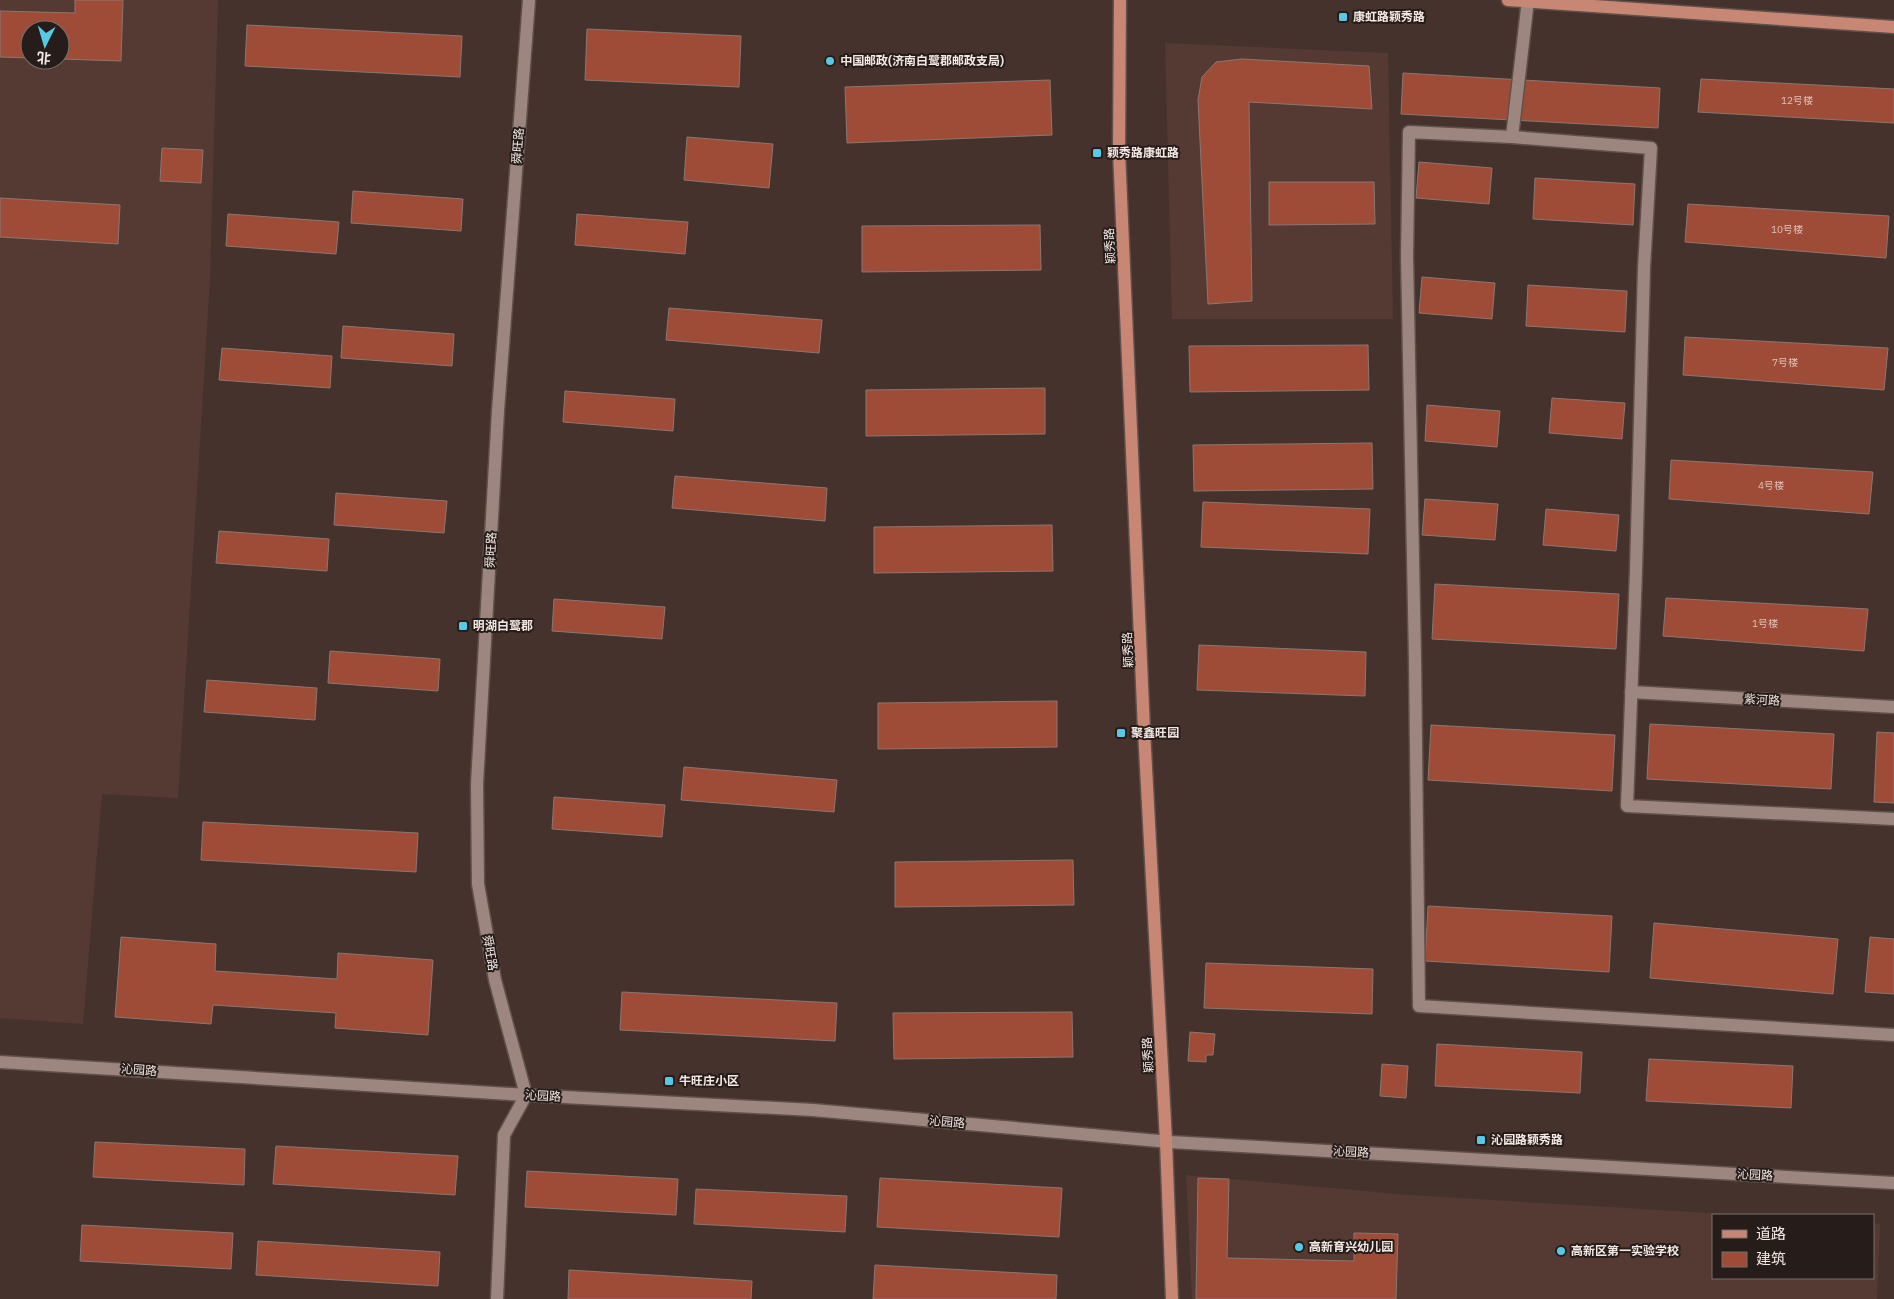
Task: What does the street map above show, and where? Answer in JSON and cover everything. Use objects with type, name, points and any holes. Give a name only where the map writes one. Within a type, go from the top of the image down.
[{"type":"main road","name":"颖秀路","points":[[1120,0],[1119,151],[1144,730],[1166,1141],[1172,1299]]},
{"type":"main road","points":[[1508,0],[1592,3],[1894,27]]},
{"type":"street","name":"舜旺路","points":[[526,1095],[495,980],[478,884],[477,784],[498,411],[529,0]]},
{"type":"street","points":[[1512,137],[1528,1]]},
{"type":"street","points":[[1894,819],[1627,806],[1644,268],[1651,148],[1512,137],[1409,132],[1407,256],[1415,659],[1419,1006],[1894,1035]]},
{"type":"street","name":"紫河路","points":[[1631,692],[1894,707]]},
{"type":"street","name":"沁园路","points":[[0,1062],[526,1095],[813,1110],[1166,1141],[1894,1183]]},
{"type":"street","points":[[497,1299],[504,1135],[526,1095]]},
{"type":"shaded area","points":[[0,0],[218,0],[210,279],[178,798],[102,794],[83,1024],[0,1018]]},
{"type":"shaded area","points":[[1165,43],[1388,53],[1393,319],[1172,319]]},
{"type":"shaded area","points":[[1186,1175],[1409,1195],[1726,1214],[1712,1214],[1712,1279],[1874,1279],[1874,1223],[1880,1224],[1877,1299],[1192,1299]]},
{"type":"building","points":[[75,0],[123,0],[121,61],[70,59],[70,20],[20,20],[20,58],[0,57],[0,11],[75,13]]},
{"type":"building","points":[[247,25],[462,36],[460,77],[245,66]]},
{"type":"building","points":[[587,29],[741,36],[739,87],[585,80]]},
{"type":"building","points":[[1242,59],[1369,66],[1372,109],[1249,102],[1252,301],[1208,304],[1198,100],[1202,77],[1216,62]]},
{"type":"building","points":[[1403,73],[1660,88],[1658,128],[1401,114]]},
{"type":"building","points":[[1701,79],[1894,89],[1894,123],[1698,112]]},
{"type":"building","points":[[1050,80],[1052,135],[847,143],[845,87]]},
{"type":"building","points":[[687,137],[773,144],[769,188],[684,180]]},
{"type":"building","points":[[162,148],[203,150],[201,183],[160,181]]},
{"type":"building","points":[[1419,162],[1492,168],[1489,204],[1416,198]]},
{"type":"building","points":[[1535,178],[1635,184],[1633,225],[1533,219]]},
{"type":"building","points":[[1269,182],[1374,182],[1375,224],[1269,225]]},
{"type":"building","points":[[353,191],[463,199],[461,231],[351,223]]},
{"type":"building","points":[[0,198],[120,205],[118,244],[0,237]]},
{"type":"building","points":[[1688,204],[1889,216],[1886,258],[1685,242]]},
{"type":"building","points":[[228,214],[339,222],[336,254],[226,246]]},
{"type":"building","points":[[577,214],[688,222],[685,254],[575,245]]},
{"type":"building","points":[[1040,225],[1041,270],[862,272],[862,226]]},
{"type":"building","points":[[1422,277],[1495,283],[1492,319],[1419,313]]},
{"type":"building","points":[[1528,285],[1627,291],[1625,332],[1526,326]]},
{"type":"building","points":[[669,308],[822,320],[819,353],[666,340]]},
{"type":"building","points":[[343,326],[454,334],[452,366],[341,358]]},
{"type":"building","points":[[1685,337],[1888,348],[1884,390],[1683,375]]},
{"type":"building","points":[[1368,345],[1369,390],[1190,392],[1189,346]]},
{"type":"building","points":[[222,348],[332,356],[330,388],[219,380]]},
{"type":"building","points":[[1045,388],[1045,434],[866,436],[866,390]]},
{"type":"building","points":[[565,391],[675,399],[673,431],[563,422]]},
{"type":"building","points":[[1552,398],[1625,403],[1622,439],[1549,433]]},
{"type":"building","points":[[1427,405],[1500,411],[1497,447],[1425,441]]},
{"type":"building","points":[[1372,443],[1373,489],[1194,491],[1193,445]]},
{"type":"building","points":[[1671,460],[1873,472],[1869,514],[1669,499]]},
{"type":"building","points":[[675,476],[827,488],[825,521],[672,508]]},
{"type":"building","points":[[336,493],[447,501],[444,533],[334,525]]},
{"type":"building","points":[[1425,499],[1498,504],[1495,540],[1422,535]]},
{"type":"building","points":[[1203,502],[1370,509],[1368,554],[1201,547]]},
{"type":"building","points":[[1546,509],[1619,515],[1616,551],[1543,545]]},
{"type":"building","points":[[1052,525],[1053,571],[874,573],[874,527]]},
{"type":"building","points":[[219,531],[329,539],[327,571],[216,563]]},
{"type":"building","points":[[1435,584],[1619,594],[1616,649],[1432,639]]},
{"type":"building","points":[[1666,598],[1868,609],[1864,651],[1663,636]]},
{"type":"building","points":[[554,599],[665,607],[662,639],[552,631]]},
{"type":"building","points":[[1199,645],[1366,652],[1365,696],[1197,690]]},
{"type":"building","points":[[330,651],[440,659],[438,691],[328,683]]},
{"type":"building","points":[[207,680],[317,688],[315,720],[204,712]]},
{"type":"building","points":[[1057,701],[1057,747],[878,749],[878,703]]},
{"type":"building","points":[[1650,724],[1834,734],[1831,789],[1647,779]]},
{"type":"building","points":[[1431,725],[1615,735],[1612,791],[1428,780]]},
{"type":"building","points":[[1877,732],[1894,733],[1894,803],[1874,802]]},
{"type":"building","points":[[684,767],[837,780],[834,812],[681,800]]},
{"type":"building","points":[[554,797],[665,805],[662,837],[552,829]]},
{"type":"building","points":[[203,822],[418,833],[416,872],[201,860]]},
{"type":"building","points":[[1073,860],[1074,905],[895,907],[895,862]]},
{"type":"building","points":[[1428,906],[1612,916],[1609,972],[1425,961]]},
{"type":"building","points":[[1654,923],[1838,939],[1833,994],[1650,978]]},
{"type":"building","points":[[121,937],[216,944],[215,971],[337,979],[338,953],[433,960],[428,1035],[335,1028],[336,1013],[213,1005],[211,1024],[115,1017]]},
{"type":"building","points":[[1870,937],[1894,939],[1894,994],[1865,992]]},
{"type":"building","points":[[1206,963],[1373,969],[1372,1014],[1204,1008]]},
{"type":"building","points":[[622,992],[837,1003],[835,1041],[620,1030]]},
{"type":"building","points":[[1072,1012],[1073,1057],[894,1059],[893,1013]]},
{"type":"building","points":[[1190,1032],[1215,1034],[1213,1055],[1206,1055],[1206,1062],[1188,1061]]},
{"type":"building","points":[[1437,1044],[1582,1052],[1580,1093],[1435,1086]]},
{"type":"building","points":[[1649,1059],[1793,1066],[1791,1108],[1646,1101]]},
{"type":"building","points":[[1382,1064],[1408,1066],[1406,1098],[1380,1096]]},
{"type":"building","points":[[95,1142],[245,1149],[244,1185],[93,1177]]},
{"type":"building","points":[[276,1146],[458,1156],[455,1195],[273,1184]]},
{"type":"building","points":[[527,1171],[678,1179],[676,1215],[525,1207]]},
{"type":"building","points":[[880,1178],[1062,1188],[1059,1237],[877,1227]]},
{"type":"building","points":[[1198,1178],[1229,1179],[1227,1258],[1354,1261],[1354,1233],[1398,1234],[1396,1299],[1196,1299]]},
{"type":"building","points":[[696,1189],[847,1196],[845,1232],[694,1224]]},
{"type":"building","points":[[82,1225],[233,1233],[231,1269],[80,1261]]},
{"type":"building","points":[[258,1241],[440,1252],[438,1286],[256,1275]]},
{"type":"building","points":[[875,1265],[1057,1275],[1056,1299],[873,1299]]},
{"type":"building","points":[[569,1270],[752,1281],[751,1299],[568,1299]]},
{"type":"place","name":"康虹路颖秀路","points":[[1343,17]]},
{"type":"place","name":"中国邮政(济南白鹭郡邮政支局)","points":[[830,61]]},
{"type":"place","name":"颖秀路康虹路","points":[[1097,153]]},
{"type":"place","name":"明湖白鹭郡","points":[[463,626]]},
{"type":"place","name":"聚鑫旺园","points":[[1121,733]]},
{"type":"place","name":"牛旺庄小区","points":[[669,1081]]},
{"type":"place","name":"沁园路颖秀路","points":[[1481,1140]]},
{"type":"place","name":"高新育兴幼儿园","points":[[1299,1247]]},
{"type":"place","name":"高新区第一实验学校","points":[[1561,1251]]}]
